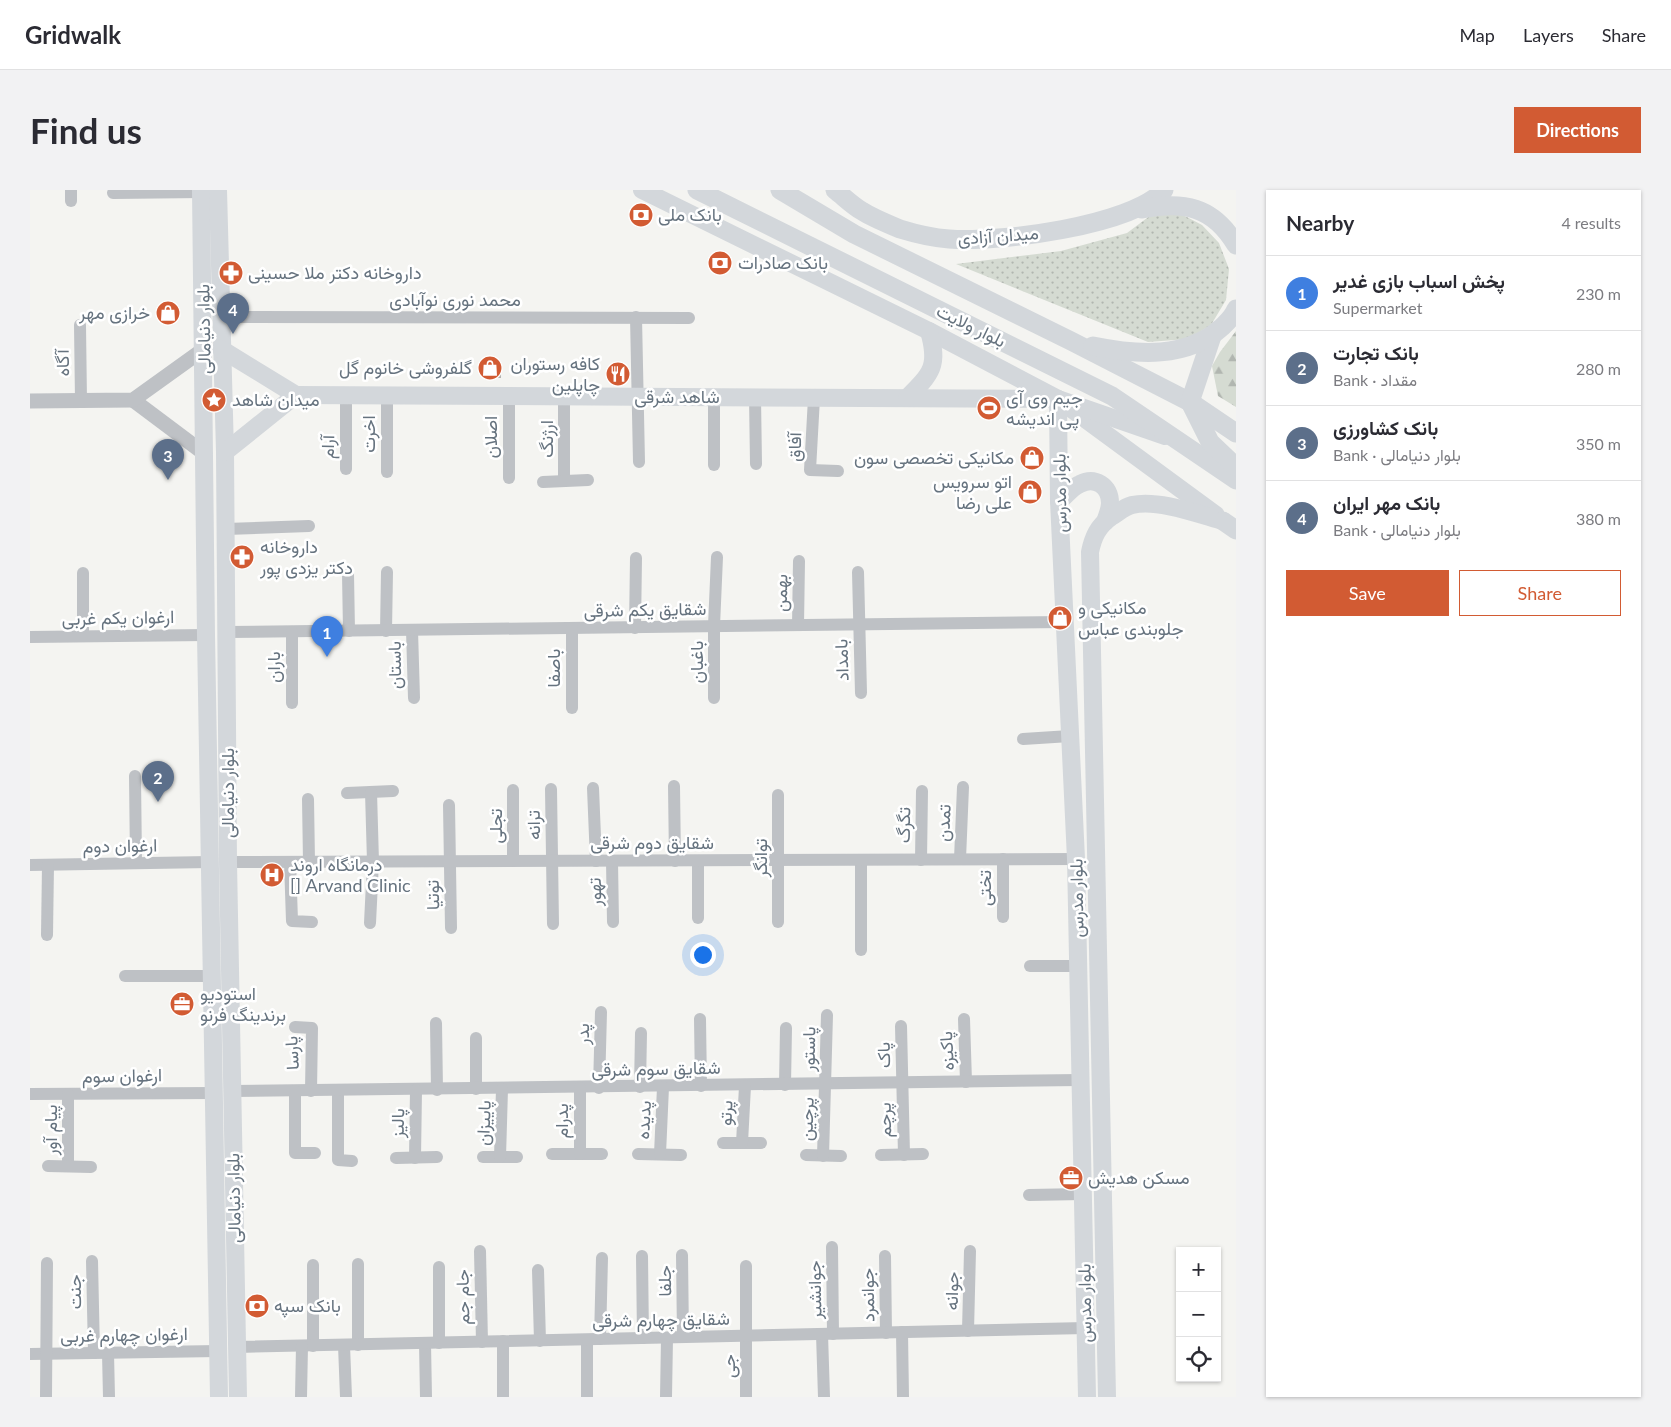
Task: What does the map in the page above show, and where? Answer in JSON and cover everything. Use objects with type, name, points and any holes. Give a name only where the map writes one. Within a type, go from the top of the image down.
[{"type":"main road","name":"بلوار ولایت","points":[[642,190],[929,330],[1058,399]]},
{"type":"main road","name":"بلوار ولایت","points":[[697,190],[1112,396],[1236,480]]},
{"type":"main road","name":"بلوار ولایت","points":[[780,190],[854,234],[1190,402],[1236,433]]},
{"type":"main road","name":"میدان آزادی","points":[[835,190],[862,211],[901,229],[948,239],[997,238],[1050,232],[1099,221],[1134,211],[1159,196],[1164,190]]},
{"type":"main road","name":"بلوار دنیامالی","points":[[207,191],[220,317],[213,349],[205,454],[206,634],[219,1397]]},
{"type":"main road","name":"بلوار دنیامالی","points":[[207,191],[213,349],[225,452],[228,862],[238,1397]]},
{"type":"main road","points":[[1134,211],[1174,205],[1195,208],[1209,216],[1236,245]]},
{"type":"main road","points":[[1071,341],[1115,350],[1171,352],[1189,347],[1212,336],[1233,317],[1236,309]]},
{"type":"main road","points":[[907,398],[925,380],[932,367],[934,348],[929,330]]},
{"type":"main road","points":[[1212,336],[1190,402],[1210,442],[1236,467]]},
{"type":"main road","points":[[213,349],[296,395],[225,452]]},
{"type":"main road","name":"شاهد شرقی","points":[[296,395],[1058,399]]},
{"type":"main road","points":[[1058,399],[1179,441]]},
{"type":"main road","points":[[1058,399],[1230,525]]},
{"type":"main road","name":"بلوار مدرس","points":[[1058,399],[1059,501],[1076,859],[1087,1397]]},
{"type":"main road","points":[[1059,501],[1079,484],[1089,480],[1100,482],[1110,494],[1110,504],[1105,522]]},
{"type":"main road","points":[[1105,522],[1129,506],[1142,503],[1175,509],[1230,525]]},
{"type":"main road","name":"بلوار مدرس","points":[[1105,522],[1092,540],[1090,566],[1108,1397]]},
{"type":"main road","points":[[1086,1328],[1106,1328]]},
{"type":"street","points":[[113,193],[207,191]]},
{"type":"street","name":"محمد نوری نوآبادی","points":[[220,317],[689,318]]},
{"type":"street","points":[[636,318],[639,462]]},
{"type":"street","name":"آگاه","points":[[80,325],[81,401]]},
{"type":"street","points":[[30,401],[133,400],[213,349]]},
{"type":"street","name":"آرام","points":[[346,395],[346,469]]},
{"type":"street","name":"اخرت","points":[[387,395],[387,472]]},
{"type":"street","name":"اصلان","points":[[508,478],[509,396]]},
{"type":"street","name":"ارژنگ","points":[[564,396],[564,481]]},
{"type":"street","points":[[714,397],[714,465]]},
{"type":"street","points":[[755,397],[756,464]]},
{"type":"street","name":"آفاق","points":[[814,398],[810,470],[838,471]]},
{"type":"street","points":[[133,400],[205,454]]},
{"type":"street","points":[[544,482],[588,480]]},
{"type":"street","points":[[226,529],[309,526]]},
{"type":"street","name":"باغبان","points":[[714,698],[714,626],[717,557]]},
{"type":"street","points":[[635,628],[636,558]]},
{"type":"street","name":"بهمن","points":[[798,626],[799,561]]},
{"type":"street","points":[[386,631],[387,572]]},
{"type":"street","name":"بامداد","points":[[858,572],[861,693]]},
{"type":"street","points":[[83,574],[83,636]]},
{"type":"street","points":[[348,574],[349,631]]},
{"type":"street","name":"شقایق یکم شرقی","points":[[227,632],[1064,622]]},
{"type":"street","name":"باصفا","points":[[572,628],[572,708]]},
{"type":"street","name":"باستان","points":[[412,630],[414,698]]},
{"type":"street","name":"باران","points":[[292,632],[292,703]]},
{"type":"street","name":"ارغوان یکم غربی","points":[[30,637],[206,634]]},
{"type":"street","points":[[1023,739],[1070,736]]},
{"type":"street","points":[[135,776],[136,863]]},
{"type":"street","points":[[674,786],[675,860]]},
{"type":"street","name":"تمدن","points":[[960,859],[963,787]]},
{"type":"street","points":[[593,788],[596,861]]},
{"type":"street","name":"ترانه","points":[[551,789],[553,924]]},
{"type":"street","name":"تجلی","points":[[513,790],[513,861]]},
{"type":"street","points":[[347,794],[394,791]]},
{"type":"street","name":"تگرگ","points":[[921,860],[922,791]]},
{"type":"street","points":[[370,923],[372,862],[371,792]]},
{"type":"street","name":"توانگر","points":[[778,795],[778,922]]},
{"type":"street","points":[[308,799],[309,862]]},
{"type":"street","name":"توتیا","points":[[449,804],[451,928]]},
{"type":"street","name":"تختی","points":[[1002,917],[1003,859]]},
{"type":"street","name":"شقایق دوم شرقی","points":[[228,862],[1076,859]]},
{"type":"street","points":[[861,860],[861,950]]},
{"type":"street","name":"تهور","points":[[612,861],[613,922]]},
{"type":"street","points":[[698,861],[698,918]]},
{"type":"street","name":"ارغوان دوم","points":[[30,865],[210,862]]},
{"type":"street","points":[[290,862],[292,921],[312,922]]},
{"type":"street","points":[[48,865],[48,936]]},
{"type":"street","points":[[1030,966],[1078,966]]},
{"type":"street","points":[[125,976],[212,976]]},
{"type":"street","name":"پدر","points":[[599,1088],[601,1012]]},
{"type":"street","name":"پاستور","points":[[825,1084],[827,1015]]},
{"type":"street","points":[[700,1019],[701,1086]]},
{"type":"street","name":"پاکیزه","points":[[964,1019],[966,1082]]},
{"type":"street","points":[[436,1023],[437,1090]]},
{"type":"street","name":"پاک","points":[[902,1026],[902,1083]]},
{"type":"street","name":"پارسا","points":[[295,1027],[312,1028],[311,1091]]},
{"type":"street","points":[[785,1085],[786,1028]]},
{"type":"street","points":[[640,1087],[641,1032]]},
{"type":"street","points":[[476,1038],[476,1089]]},
{"type":"street","name":"شقایق سوم شرقی","points":[[232,1091],[599,1088],[1080,1080]]},
{"type":"street","name":"پرچم","points":[[902,1083],[904,1155]]},
{"type":"street","name":"پرچین","points":[[824,1156],[825,1084]]},
{"type":"street","name":"پرتو","points":[[742,1143],[744,1086]]},
{"type":"street","name":"پدیده","points":[[660,1154],[663,1087]]},
{"type":"street","name":"پدرام","points":[[580,1088],[580,1154]]},
{"type":"street","name":"پاییزان","points":[[500,1157],[502,1089]]},
{"type":"street","points":[[338,1090],[338,1160],[352,1161]]},
{"type":"street","name":"پالیز","points":[[415,1158],[416,1090]]},
{"type":"street","points":[[294,1091],[295,1153],[315,1153]]},
{"type":"street","name":"ارغوان سوم","points":[[30,1094],[214,1093]]},
{"type":"street","name":"پیام آور","points":[[68,1094],[68,1166]]},
{"type":"street","name":"پرتو","points":[[723,1143],[761,1143]]},
{"type":"street","name":"پدرام","points":[[552,1154],[602,1154]]},
{"type":"street","name":"پدیده","points":[[638,1154],[681,1155]]},
{"type":"street","name":"پرچم","points":[[881,1155],[923,1154]]},
{"type":"street","name":"پرچین","points":[[806,1155],[841,1156]]},
{"type":"street","name":"پالیز","points":[[396,1158],[437,1157]]},
{"type":"street","name":"پاییزان","points":[[483,1157],[517,1157]]},
{"type":"street","points":[[48,1166],[91,1167]]},
{"type":"street","points":[[1029,1195],[1083,1194]]},
{"type":"street","name":"جوانشیر","points":[[824,1397],[832,1247]]},
{"type":"street","name":"جام جم","points":[[480,1251],[482,1342]]},
{"type":"street","name":"جوانه","points":[[968,1331],[970,1251]]},
{"type":"street","name":"جلفا","points":[[682,1255],[684,1337]]},
{"type":"street","points":[[642,1256],[643,1338]]},
{"type":"street","name":"جوانمرد","points":[[885,1256],[886,1333]]},
{"type":"street","points":[[600,1339],[602,1258]]},
{"type":"street","name":"جنت","points":[[92,1261],[94,1353]]},
{"type":"street","points":[[46,1397],[48,1354],[47,1263]]},
{"type":"street","points":[[301,1397],[313,1264]]},
{"type":"street","points":[[358,1264],[358,1345]]},
{"type":"street","points":[[746,1266],[747,1336]]},
{"type":"street","points":[[439,1267],[439,1343]]},
{"type":"street","points":[[538,1270],[540,1340]]},
{"type":"street","name":"شقایق چهارم شرقی","points":[[237,1347],[1086,1328]]},
{"type":"street","points":[[902,1332],[903,1397]]},
{"type":"street","name":"جی","points":[[746,1397],[747,1336]]},
{"type":"street","points":[[666,1397],[667,1338]]},
{"type":"street","points":[[586,1340],[587,1397]]},
{"type":"street","points":[[503,1341],[503,1397]]},
{"type":"street","points":[[425,1343],[426,1397]]},
{"type":"street","points":[[344,1345],[346,1397]]},
{"type":"street","name":"ارغوان چهارم غربی","points":[[30,1354],[218,1351]]},
{"type":"street","points":[[108,1352],[109,1397]]},
{"type":"green space","points":[[1151,215],[1183,215],[1202,225],[1219,243],[1229,269],[1226,300],[1211,325],[1188,339],[1148,342],[956,264],[1061,251],[1127,233]]},
{"type":"green space","points":[[1236,331],[1236,407],[1218,396],[1212,366]]},
{"type":"building","name":"گلفروشی خانوم گل","points":[[481,360],[499,360],[499,376],[481,376]]},
{"type":"place","name":"بانک ملی","points":[[641,215]]},
{"type":"place","name":"بانک صادرات","points":[[720,263]]},
{"type":"place","name":"داروخانه دکتر ملا حسینی","points":[[231,273]]},
{"type":"place","name":"خرازی مهر","points":[[168,313]]},
{"type":"place","name":"بانک مهر ایران","points":[[233,334]]},
{"type":"place","name":"گلفروشی خانوم گل","points":[[490,368]]},
{"type":"place","name":"کافه رستوران چاپلین","points":[[618,374]]},
{"type":"place","name":"میدان شاهد","points":[[214,400]]},
{"type":"place","name":"جیم وی آی پی اندیشه","points":[[989,408]]},
{"type":"place","name":"مکانیکی تخصصی سون","points":[[1032,458]]},
{"type":"place","name":"بانک کشاورزی","points":[[168,480]]},
{"type":"place","name":"اتو سرویس علی رضا","points":[[1030,492]]},
{"type":"place","name":"داروخانه دکتر یزدی پور","points":[[242,557]]},
{"type":"place","name":"مکانیکی و جلوبندی عباس","points":[[1060,618]]},
{"type":"place","name":"پخش اسباب بازی غدیر","points":[[327,657]]},
{"type":"place","name":"بانک تجارت","points":[[158,802]]},
{"type":"place","name":"درمانگاه اروند [] Arvand Clinic","points":[[272,875]]},
{"type":"place","name":"استودیو برندینگ فرنو","points":[[182,1004]]},
{"type":"place","name":"مسکن هدیش","points":[[1071,1178]]},
{"type":"place","name":"بانک سپه","points":[[257,1306]]}]
